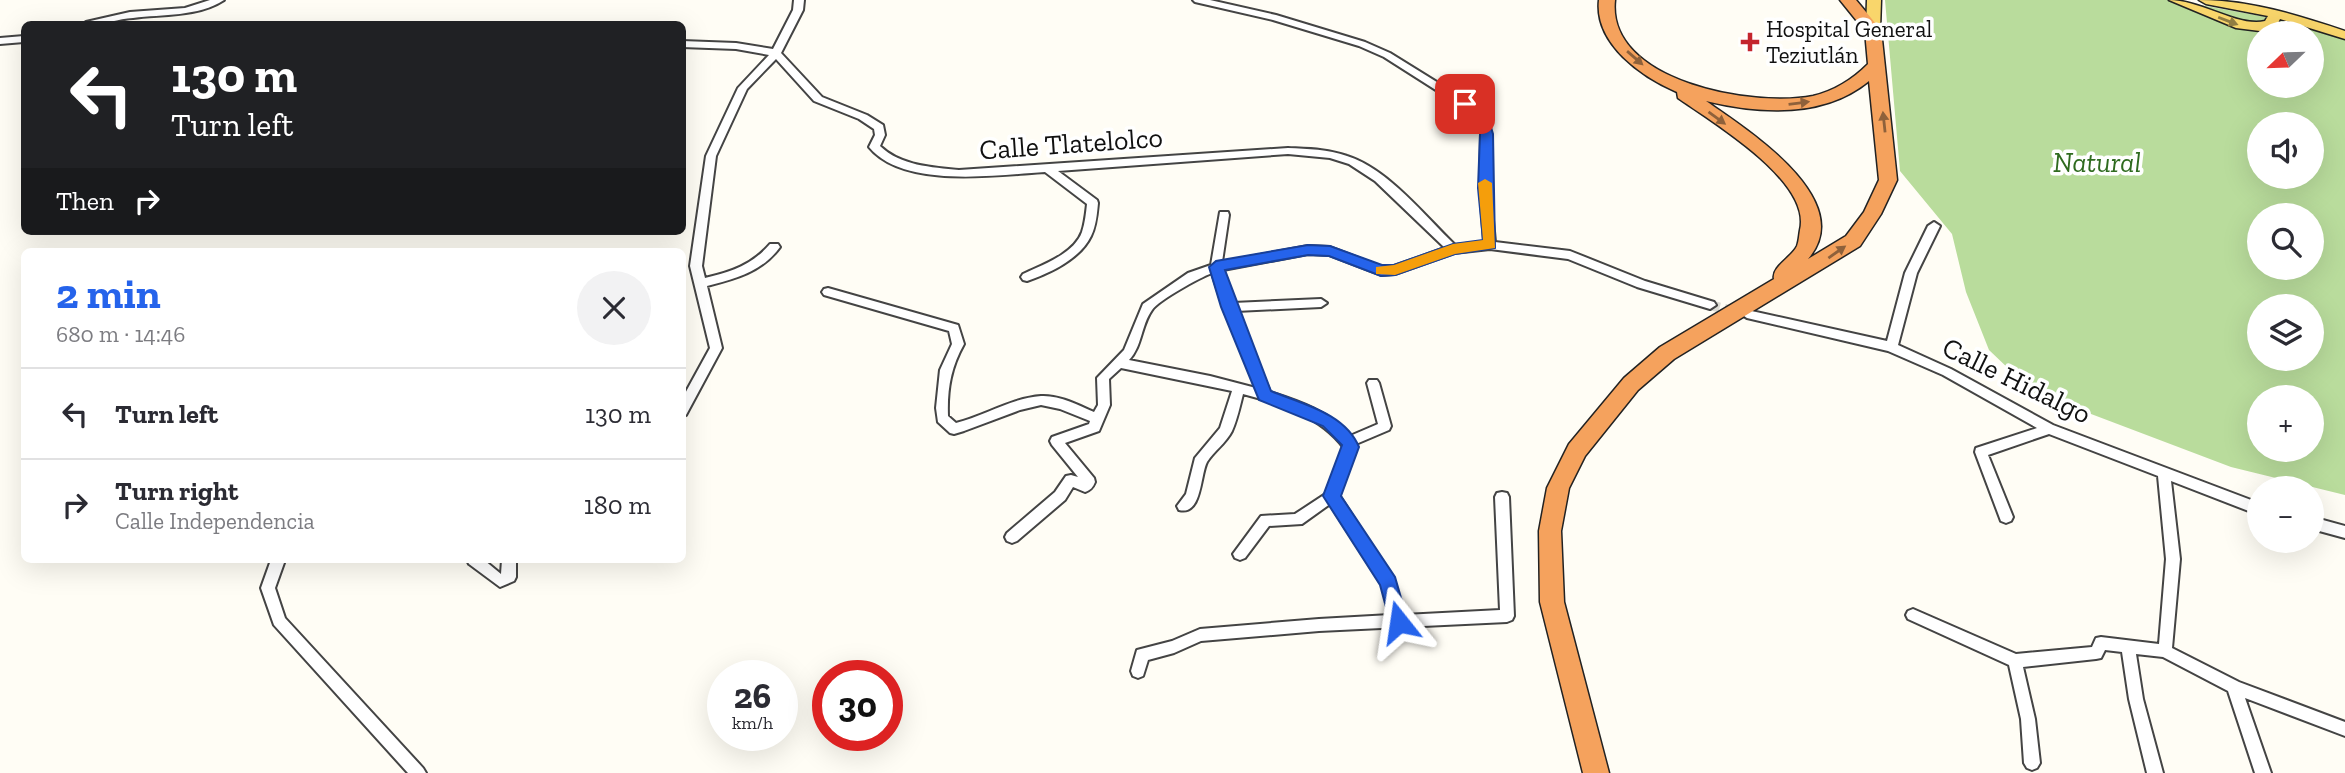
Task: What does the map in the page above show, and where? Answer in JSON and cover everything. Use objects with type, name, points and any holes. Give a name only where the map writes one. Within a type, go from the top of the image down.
[{"type":"highway","points":[[1607,0],[1608,19],[1617,40],[1635,59],[1781,165],[1795,181],[1811,211],[1810,239],[1804,255],[1751,306]]},
{"type":"highway","points":[[1596,773],[1552,601],[1550,531],[1558,488],[1577,450],[1631,384],[1667,353],[1751,306],[1853,241],[1872,214],[1888,180],[1873,30],[1848,0]]},
{"type":"highway","points":[[1662,78],[1701,94],[1760,104],[1800,103],[1837,94],[1858,82],[1876,65]]},
{"type":"main road","points":[[1873,30],[1874,0]]},
{"type":"main road","points":[[2176,0],[2250,27],[2271,24],[2276,13]]},
{"type":"main road","points":[[2206,0],[2276,13],[2345,35]]},
{"type":"main road","points":[[2264,0],[2276,13]]},
{"type":"street","points":[[103,21],[130,15],[186,11],[219,0]]},
{"type":"street","points":[[686,404],[716,348],[696,266],[711,156],[743,88],[776,53],[799,10],[799,0]]},
{"type":"street","points":[[1198,0],[1276,18],[1362,44],[1387,55],[1465,104],[1483,120],[1486,134],[1485,188],[1490,245]]},
{"type":"street","points":[[0,41],[21,39]]},
{"type":"street","points":[[686,44],[736,46],[776,53]]},
{"type":"street","name":"Calle Tlatelolco","points":[[776,53],[818,99],[863,117],[879,127],[880,135],[874,147],[881,155],[914,168],[959,174],[1288,151],[1328,155],[1352,161],[1373,175],[1453,249]]},
{"type":"street","points":[[1027,277],[1052,265],[1085,237],[1093,203],[1046,167]]},
{"type":"street","points":[[1224,215],[1216,267],[1229,307],[1265,395]]},
{"type":"street","points":[[1891,347],[1911,273],[1934,226]]},
{"type":"street","points":[[1012,537],[1060,496],[1071,480],[1085,487],[1089,482],[1056,441],[1095,427],[1104,405],[1103,378],[1129,352],[1147,307],[1192,276],[1216,267],[1308,250],[1330,251],[1381,271],[1395,270],[1453,249],[1490,245],[1570,255],[1642,284],[1710,305]]},
{"type":"street","points":[[701,283],[747,272],[763,261],[774,247]]},
{"type":"street","points":[[828,292],[954,328],[958,344],[947,359],[941,393],[942,418],[954,429],[978,424],[1028,402],[1048,400],[1097,418]]},
{"type":"street","points":[[1229,307],[1321,303]]},
{"type":"street","name":"Calle Hidalgo","points":[[1751,306],[1891,347],[1947,372],[2049,429],[2247,504]]},
{"type":"street","points":[[1119,363],[1265,395],[1329,422],[1348,442],[1351,447],[1332,496],[1297,520],[1266,520],[1240,554]]},
{"type":"street","points":[[1348,442],[1385,426],[1373,383]]},
{"type":"street","points":[[1184,506],[1192,496],[1200,462],[1226,430],[1239,388]]},
{"type":"street","points":[[2006,517],[1981,452],[2049,429]]},
{"type":"street","points":[[2165,472],[2173,559],[2165,651]]},
{"type":"street","points":[[1332,496],[1388,583],[1399,622]]},
{"type":"street","points":[[1138,671],[1142,655],[1174,647],[1200,635],[1319,625],[1507,616],[1502,497]]},
{"type":"street","points":[[2324,526],[2345,532]]},
{"type":"street","points":[[277,563],[268,588],[279,621],[418,773]]},
{"type":"street","points":[[478,563],[500,581],[509,578],[509,563]]},
{"type":"street","points":[[1913,615],[2015,661],[2096,653],[2101,643],[2165,651],[2234,687],[2345,729]]},
{"type":"street","points":[[2128,645],[2136,699],[2155,773]]},
{"type":"street","points":[[2015,661],[2028,719],[2032,763]]},
{"type":"street","points":[[2234,687],[2263,773]]},
{"type":"green space","name":"Natural","points":[[1885,0],[2173,0],[2288,21],[2247,21],[2247,98],[2324,98],[2324,31],[2345,38],[2345,495],[2324,490],[2324,476],[2268,476],[2231,467],[2033,392],[1989,350],[1966,292],[1952,234],[1900,171]]},
{"type":"tunnel","points":[[1710,305],[1740,313]]},
{"type":"slow traffic","points":[[1382,271],[1395,270],[1453,249],[1490,245],[1485,183]]},
{"type":"place","name":"Hospital General Teziutlán","points":[[1750,42]]},
{"type":"route","points":[[1399,622],[1388,583],[1332,496],[1351,447],[1329,422],[1265,395],[1229,307],[1216,267],[1308,250],[1330,251],[1381,271],[1395,270],[1453,249],[1490,245],[1485,188],[1486,134],[1483,120],[1465,104]]}]
